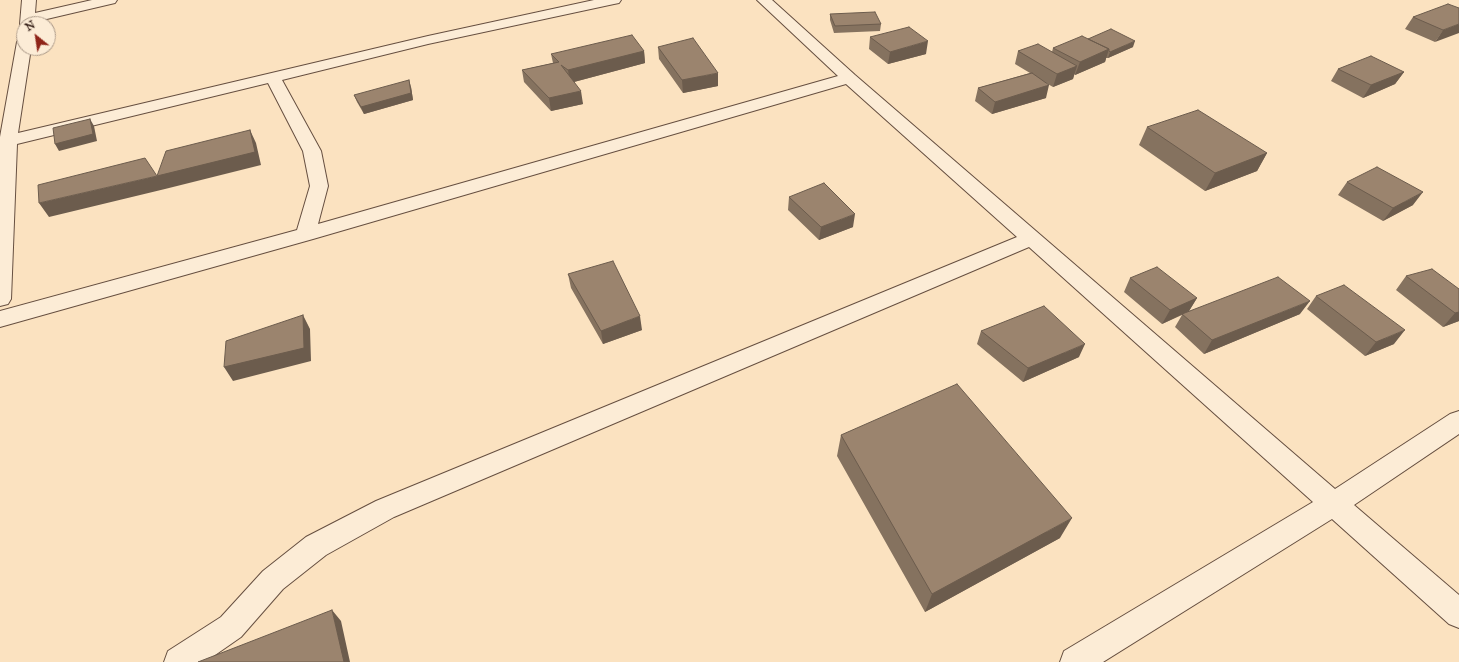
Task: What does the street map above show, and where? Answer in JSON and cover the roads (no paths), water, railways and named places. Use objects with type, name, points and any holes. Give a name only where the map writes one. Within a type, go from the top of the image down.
[{"type":"street","points":[[28,16],[29,0]]},
{"type":"street","points":[[50,16],[110,0]]},
{"type":"street","points":[[8,141],[428,40],[614,0]]},
{"type":"street","points":[[764,0],[849,78],[1031,239],[1459,614]]},
{"type":"street","points":[[0,299],[2,235],[8,141],[22,56]]},
{"type":"street","points":[[273,78],[312,151],[319,186],[306,234]]},
{"type":"street","points":[[0,319],[306,234],[849,78]]},
{"type":"street","points":[[179,662],[231,627],[273,580],[316,546],[385,509],[1031,239]]},
{"type":"street","points":[[1075,662],[1333,504],[1459,421]]}]
